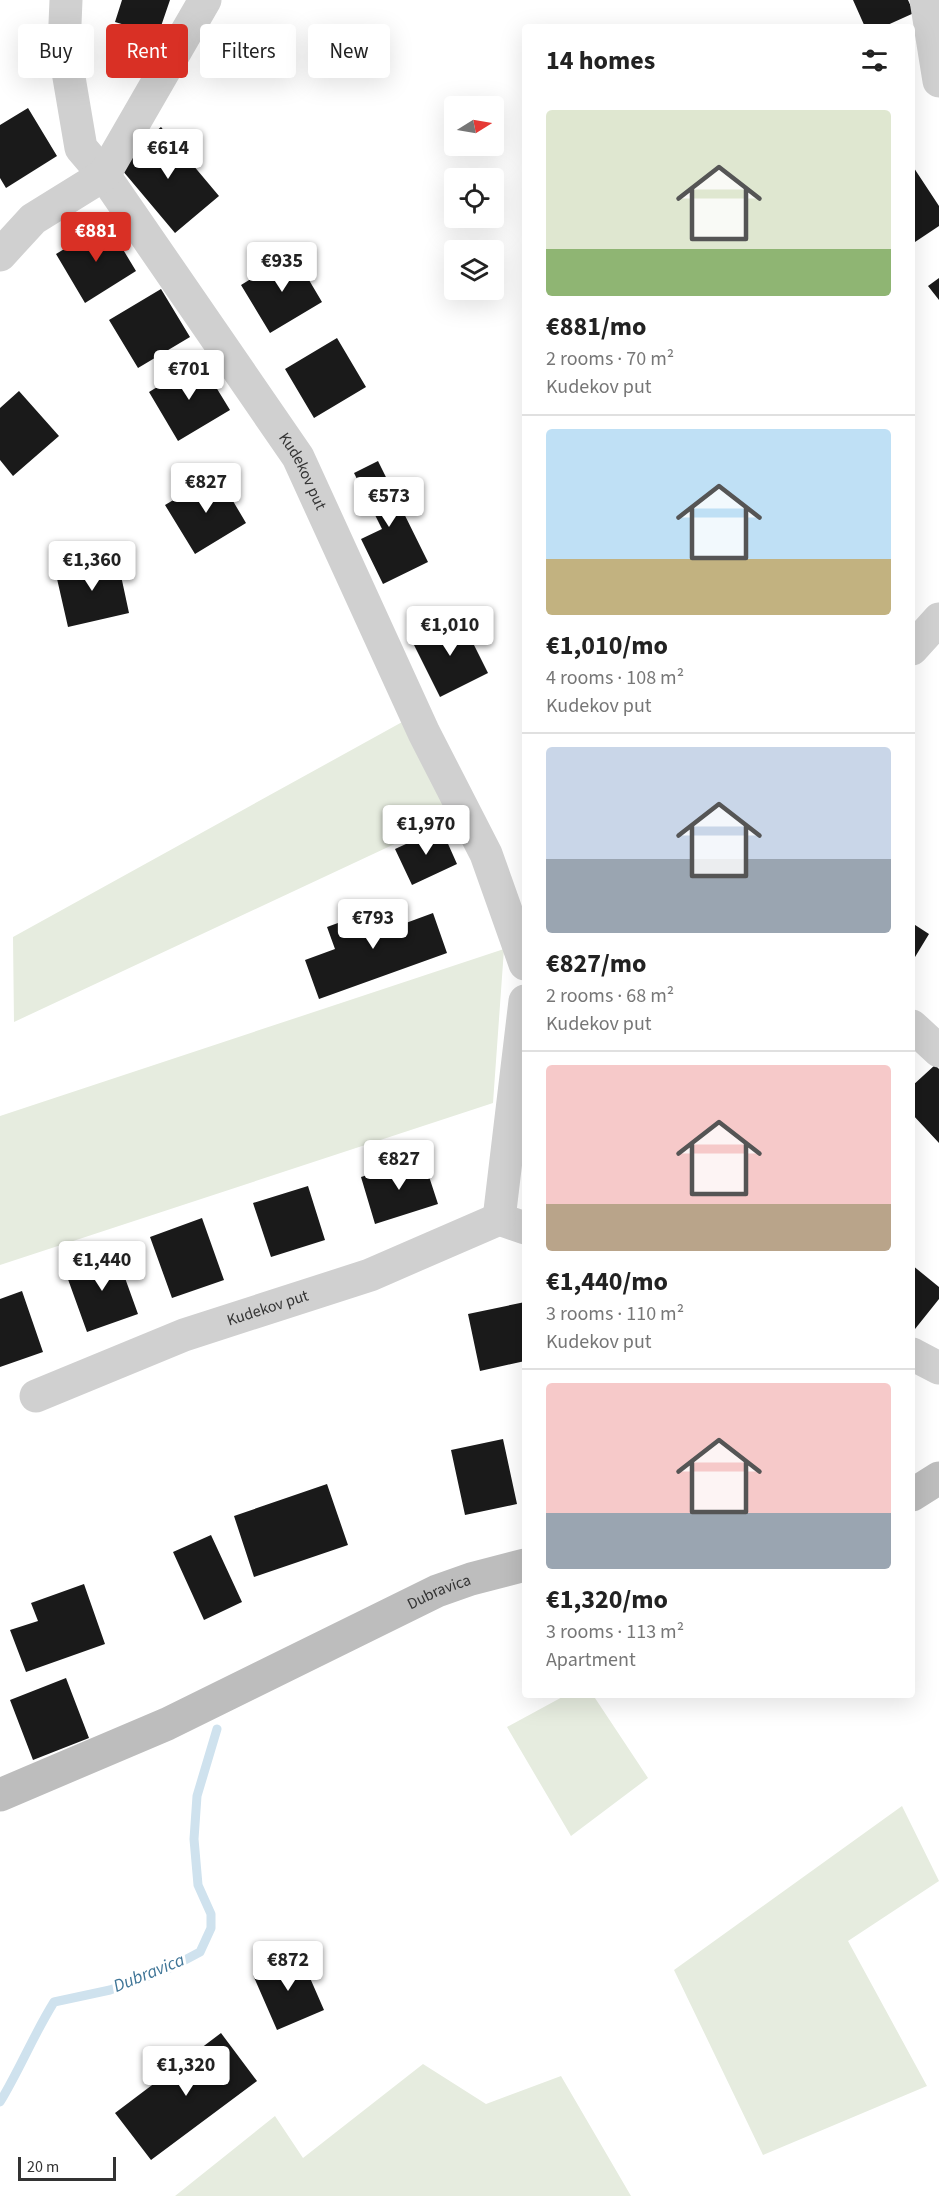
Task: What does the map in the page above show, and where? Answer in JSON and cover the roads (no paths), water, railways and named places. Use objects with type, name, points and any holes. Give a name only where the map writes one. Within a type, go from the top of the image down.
[{"type":"street","name":"Kudekov put","points":[[66,0],[64,48],[81,148],[104,175],[298,457],[424,733],[486,854],[522,956]]},
{"type":"street","points":[[0,255],[33,219],[104,175],[205,0]]},
{"type":"street","points":[[926,0],[939,81]]},
{"type":"street","points":[[915,646],[939,619]]},
{"type":"street","points":[[915,1029],[939,1051]]},
{"type":"street","name":"Kudekov put","points":[[36,1396],[184,1335],[370,1275],[512,1223],[522,1052]]},
{"type":"street","points":[[915,1356],[939,1368]]},
{"type":"street","points":[[915,1494],[939,1478]]},
{"type":"street","name":"Dubravica","points":[[0,1795],[166,1724],[437,1591],[471,1579],[522,1566]]},
{"type":"waterway","name":"Dubravica","points":[[0,2102],[54,2002],[110,1990],[168,1969],[200,1952],[211,1928],[211,1914],[198,1885],[194,1839],[197,1796],[217,1729]]}]
